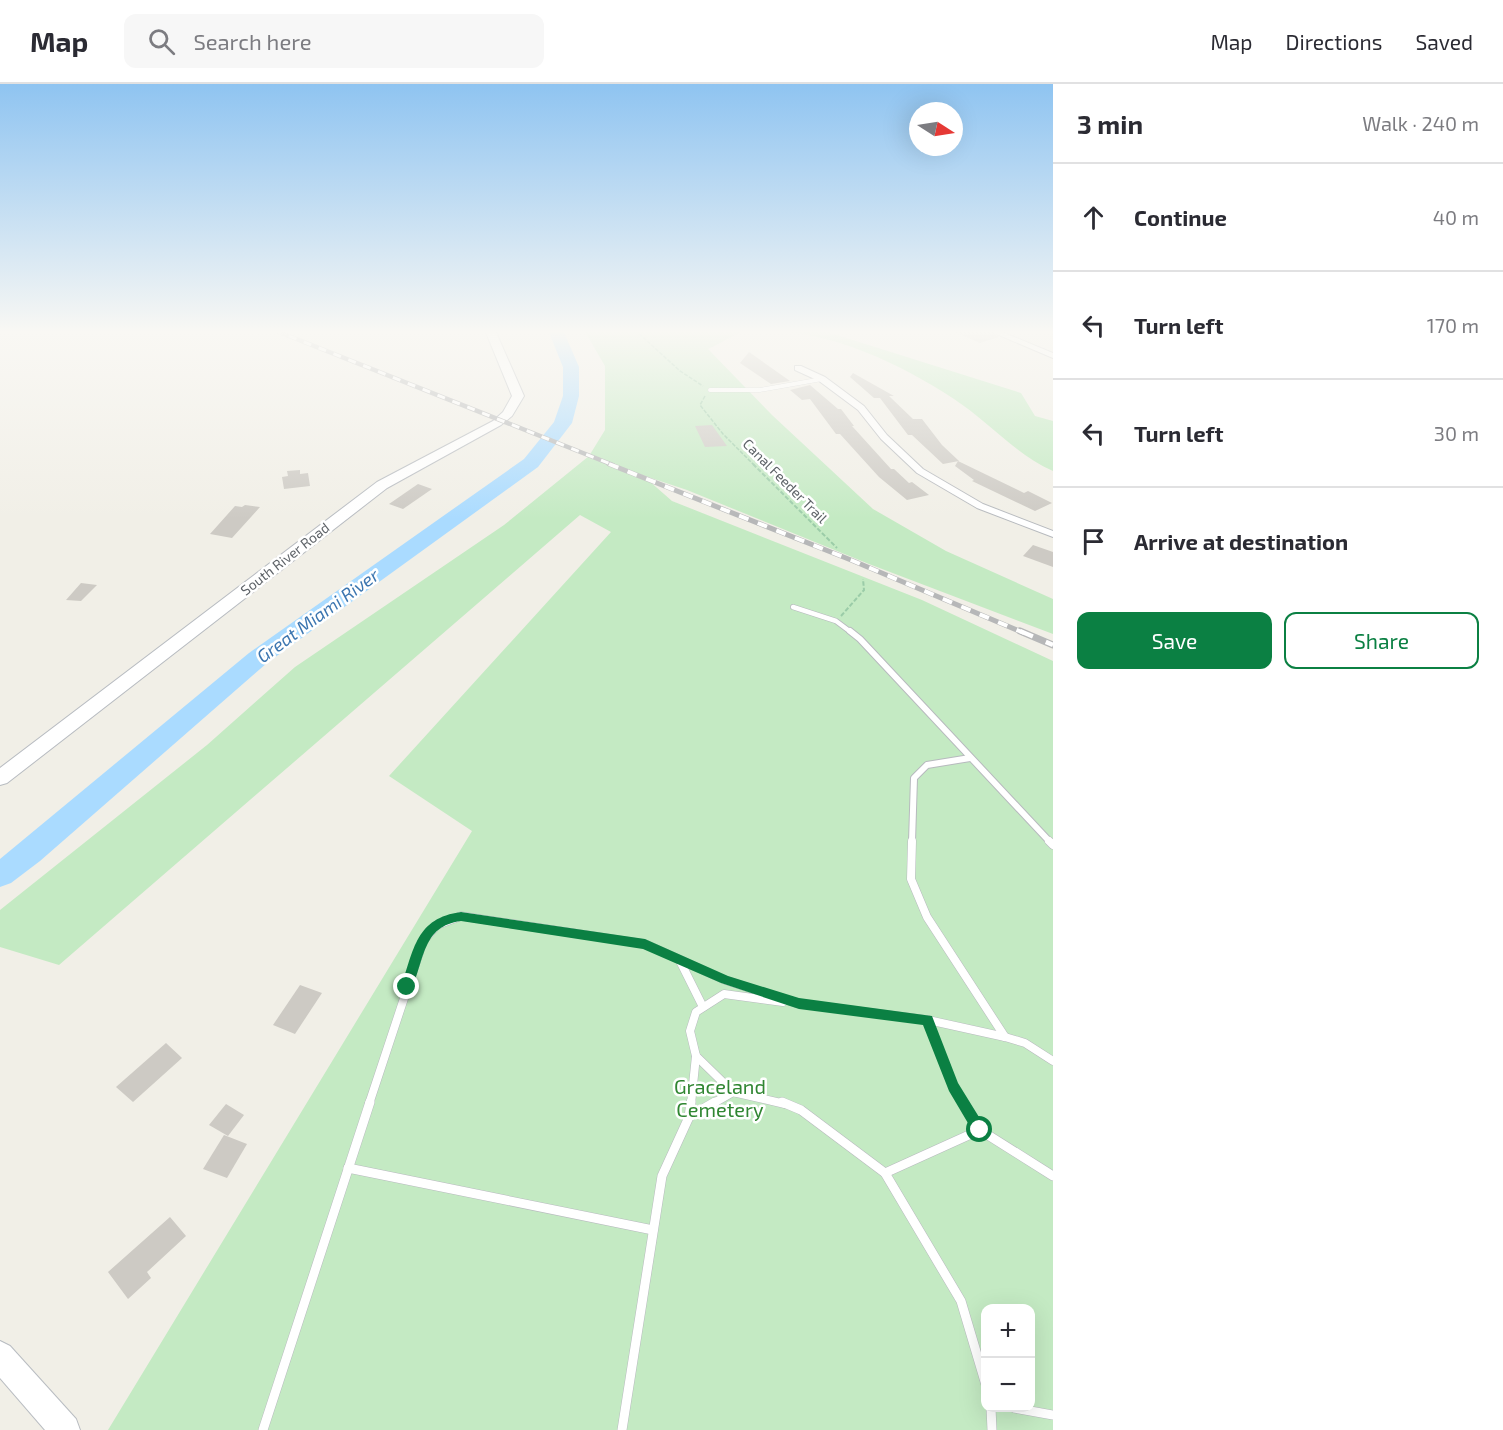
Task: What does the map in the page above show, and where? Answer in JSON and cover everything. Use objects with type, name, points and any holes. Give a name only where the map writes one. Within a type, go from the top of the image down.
[{"type":"street","name":"South River Road","points":[[0,778],[382,485],[497,423],[508,414],[518,396],[517,393]]},
{"type":"street","points":[[841,393],[861,408],[884,437],[920,471],[980,506],[1053,534]]},
{"type":"street","points":[[0,1356],[65,1430]]},
{"type":"lane","points":[[793,607],[836,621],[860,639],[1053,844]]},
{"type":"lane","points":[[970,758],[927,765],[914,778],[911,879],[927,916],[1005,1037]]},
{"type":"lane","points":[[263,1430],[417,957],[431,927],[445,918],[461,916],[645,944],[725,980],[799,1004]]},
{"type":"lane","points":[[680,961],[704,1007]]},
{"type":"lane","points":[[622,1430],[662,1176],[689,1117],[696,1056],[690,1031],[696,1012],[724,994],[928,1020],[1025,1043],[1053,1061]]},
{"type":"lane","points":[[928,1020],[953,1086],[980,1130],[1053,1176]]},
{"type":"lane","points":[[696,1056],[732,1092],[776,1100],[801,1110],[885,1173],[961,1301],[981,1368]]},
{"type":"lane","points":[[689,1117],[732,1092]]},
{"type":"lane","points":[[885,1173],[980,1130]]},
{"type":"lane","points":[[348,1168],[653,1230]]},
{"type":"lane","points":[[1035,1411],[1053,1415]]},
{"type":"lane","points":[[991,1412],[992,1430]]},
{"type":"path","name":"Canal Feeder Trail","points":[[708,393],[700,405],[723,434],[837,548]]},
{"type":"path","points":[[836,621],[864,590],[863,579]]},
{"type":"green space","name":"Graceland Cemetery","points":[[605,393],[750,393],[873,509],[946,551],[1053,599],[1053,634],[869,564],[687,490],[606,463],[648,480],[672,501],[922,600],[1053,661],[1053,1430],[108,1430],[472,831],[389,776],[611,532],[580,515],[59,965],[0,947],[0,910],[207,745],[295,667],[504,525],[589,456],[605,430]]},
{"type":"green space","name":"Graceland Cemetery","points":[[944,393],[1021,393],[1035,416],[1053,421],[1053,471],[1026,456],[967,408]]},
{"type":"building","points":[[793,393],[819,393],[841,409],[854,426],[852,426],[891,469],[929,495],[907,500],[879,477],[840,434],[836,434],[810,399],[802,400]]},
{"type":"building","points":[[868,393],[888,393],[894,396],[889,396],[913,419],[922,419],[942,445],[959,461],[943,464],[912,435],[908,435],[880,398],[874,398]]},
{"type":"building","points":[[712,425],[727,446],[705,447],[695,426]]},
{"type":"building","points":[[958,461],[1024,493],[1028,491],[1052,503],[1035,511],[972,481],[974,480],[955,466]]},
{"type":"building","points":[[300,470],[300,474],[308,473],[310,486],[284,489],[282,477],[288,476],[287,471]]},
{"type":"building","points":[[418,484],[432,489],[403,509],[389,504]]},
{"type":"building","points":[[235,506],[260,507],[232,538],[210,534]]},
{"type":"building","points":[[1033,545],[1053,552],[1053,567],[1023,556]]},
{"type":"building","points":[[81,583],[97,585],[81,601],[66,600]]},
{"type":"building","points":[[300,985],[322,993],[295,1034],[273,1025]]},
{"type":"building","points":[[166,1043],[182,1058],[133,1102],[116,1087]]},
{"type":"building","points":[[226,1104],[244,1115],[228,1136],[209,1125]]},
{"type":"building","points":[[224,1135],[247,1144],[227,1178],[203,1169]]},
{"type":"building","points":[[170,1217],[186,1236],[147,1272],[151,1278],[128,1299],[108,1272]]},
{"type":"waterway","name":"Great Miami River","points":[[0,875],[30,853],[258,658],[531,463],[563,423],[571,393]]},
{"type":"railway","points":[[432,393],[613,465]]},
{"type":"railway","points":[[609,464],[851,560],[1024,633]]},
{"type":"railway","points":[[1020,631],[1053,645]]},
{"type":"route","points":[[407,987],[420,947],[431,927],[445,918],[461,916],[645,944],[725,980],[799,1004],[928,1020],[953,1086],[980,1130]]}]
